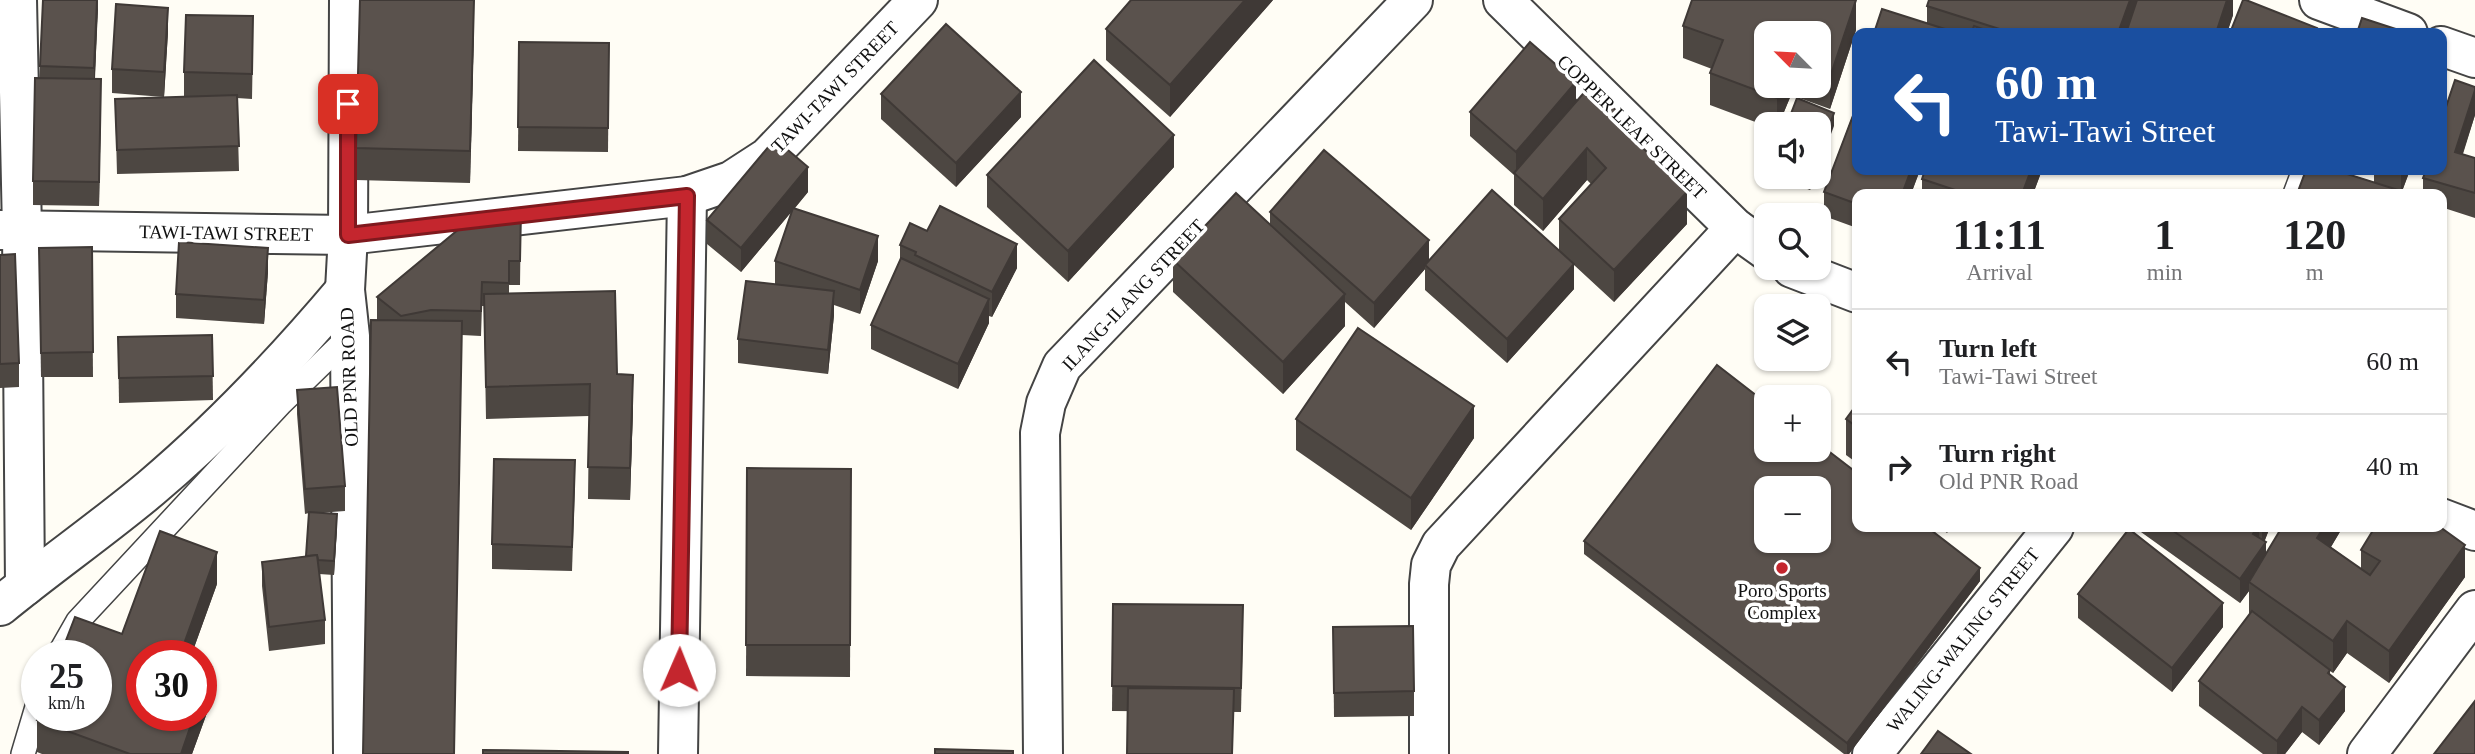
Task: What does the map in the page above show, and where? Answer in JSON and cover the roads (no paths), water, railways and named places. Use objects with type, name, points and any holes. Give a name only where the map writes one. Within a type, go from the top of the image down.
[{"type":"street","points":[[12,596],[11,230],[17,0]]},
{"type":"street","name":"OLD PNR ROAD","points":[[349,0],[348,235],[345,290],[350,336],[353,754]]},
{"type":"street","name":"TAWI-TAWI STREET","points":[[11,230],[348,235],[687,196],[731,181],[768,157],[918,0]]},
{"type":"street","name":"ILANG-ILANG STREET","points":[[1043,754],[1040,433],[1046,403],[1062,366],[1413,0]]},
{"type":"street","name":"COPPER LEAF STREET","points":[[1503,0],[1735,228],[1754,241]]},
{"type":"street","points":[[2319,0],[2393,28]]},
{"type":"street","points":[[2447,48],[2475,58]]},
{"type":"street","points":[[678,754],[687,196]]},
{"type":"street","points":[[1429,754],[1429,584],[1431,565],[1441,545],[1735,228]]},
{"type":"street","points":[[1824,280],[1852,290]]},
{"type":"street","points":[[12,596],[151,488],[200,444],[296,348],[345,290]]},
{"type":"street","points":[[2447,520],[2475,531]]},
{"type":"street","name":"WALING-WALING STREET","points":[[1872,754],[2050,532]]},
{"type":"street","points":[[2367,754],[2475,610]]},
{"type":"lane","points":[[67,640],[78,621],[281,403],[350,336]]},
{"type":"lane","points":[[23,754],[30,731]]},
{"type":"place","name":"Poro Sports Complex","points":[[1782,568]]}]
